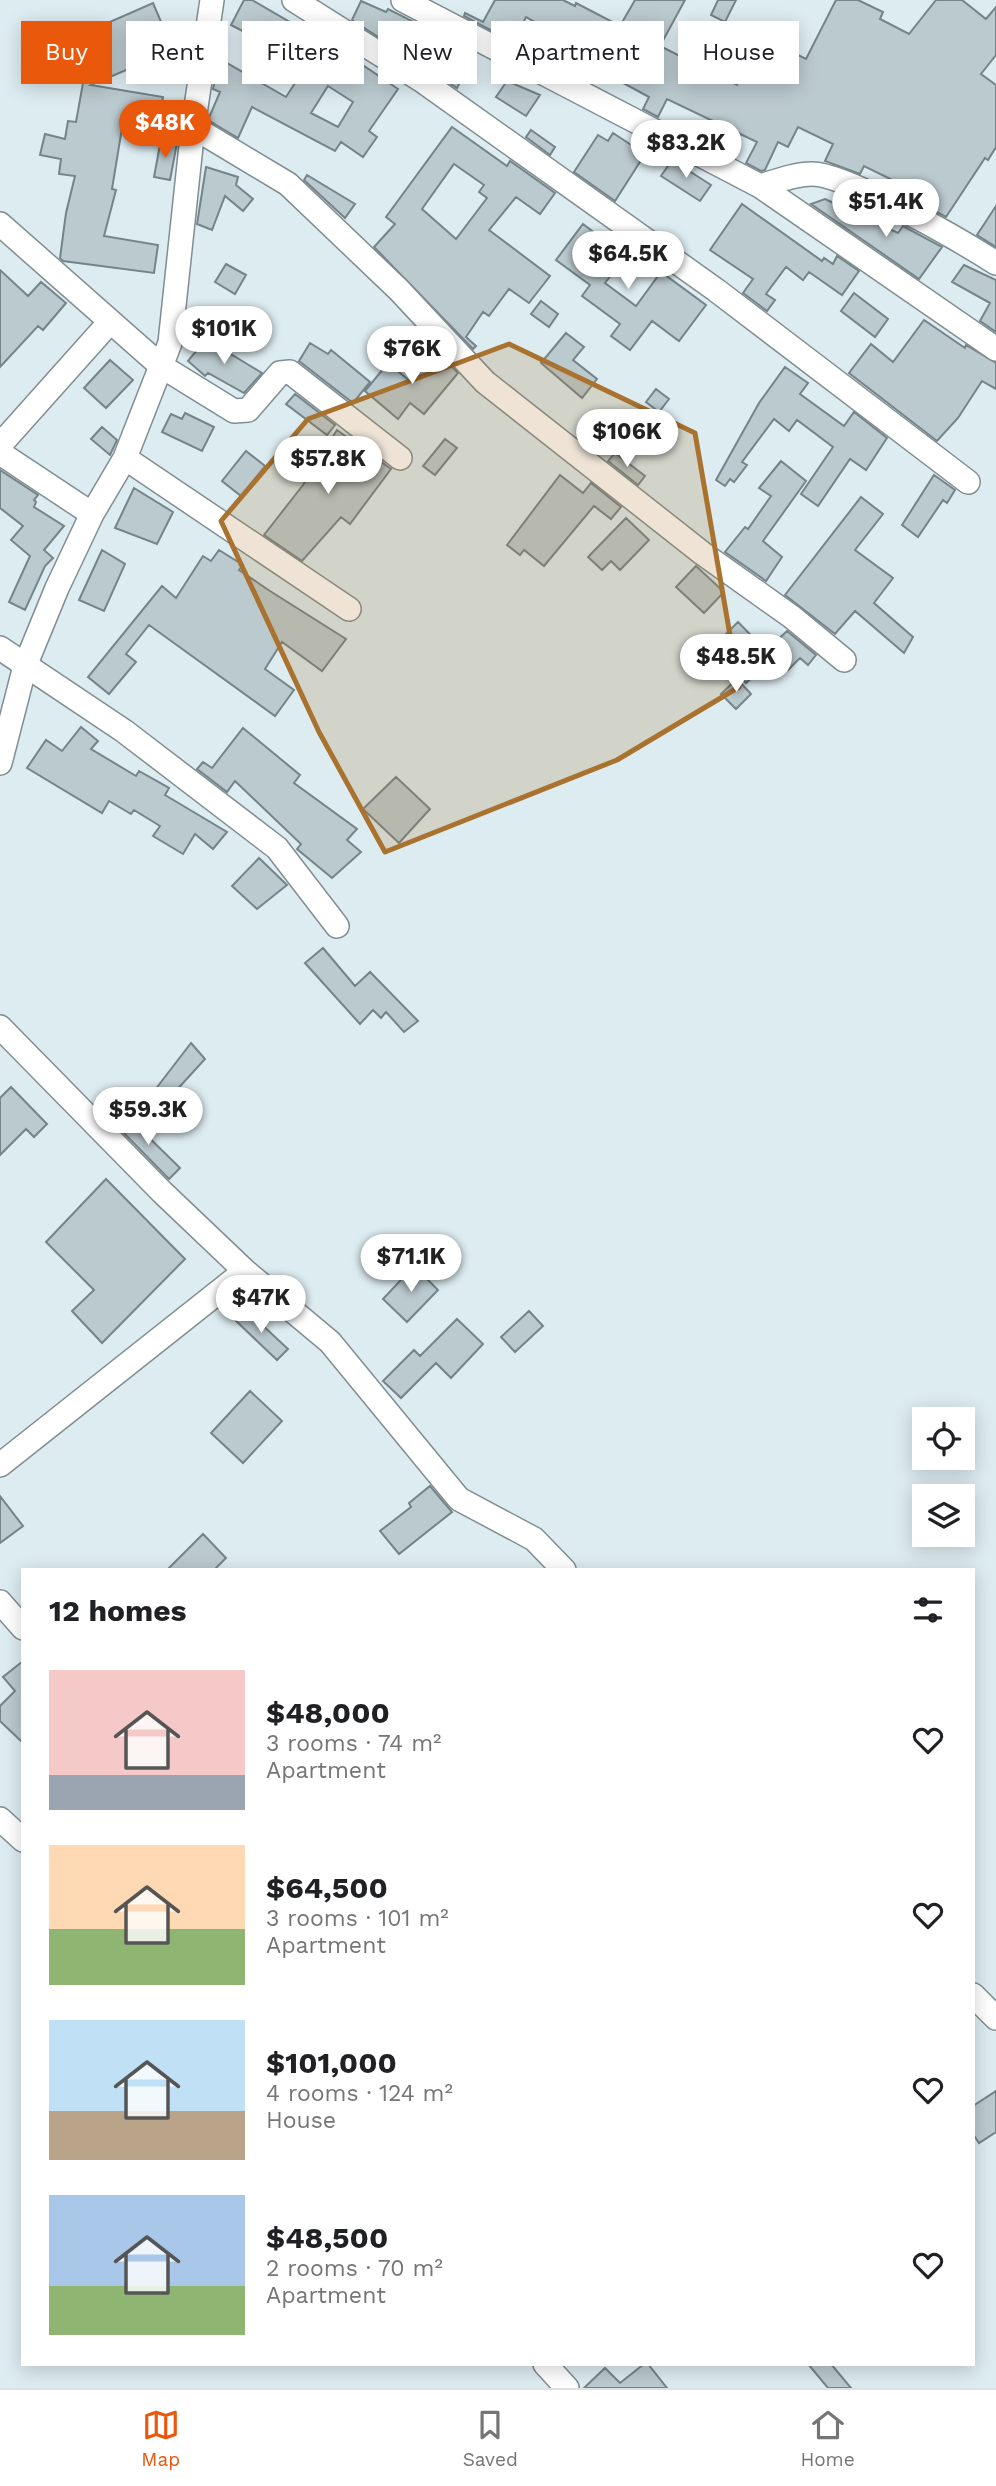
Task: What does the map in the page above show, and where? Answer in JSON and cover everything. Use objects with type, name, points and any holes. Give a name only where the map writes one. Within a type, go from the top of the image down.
[{"type":"street","points":[[0,763],[25,666],[92,514],[125,458],[170,343],[194,127],[212,0]]},
{"type":"street","points":[[294,0],[421,80],[671,258],[968,482]]},
{"type":"street","points":[[404,0],[760,186],[996,349]]},
{"type":"street","points":[[194,127],[288,184],[399,290],[485,382],[702,553],[792,617],[844,660]]},
{"type":"street","points":[[760,186],[814,174],[841,181],[949,234],[996,262]]},
{"type":"street","points":[[0,224],[109,323],[161,366],[240,412],[248,410],[280,373],[290,372],[400,458]]},
{"type":"street","points":[[0,445],[109,323]]},
{"type":"street","points":[[0,453],[92,514]]},
{"type":"street","points":[[125,458],[349,608]]},
{"type":"street","points":[[0,648],[124,731],[277,848],[337,926]]},
{"type":"street","points":[[4,1037],[245,1271],[330,1342],[459,1499],[534,1539],[562,1568]]},
{"type":"street","points":[[0,1465],[245,1271]]},
{"type":"street","points":[[0,1602],[21,1626]]},
{"type":"street","points":[[0,1819],[21,1838]]},
{"type":"street","points":[[975,1996],[996,2018]]},
{"type":"street","points":[[547,2366],[567,2388]]},
{"type":"highlighted area","points":[[509,344],[695,433],[739,687],[617,760],[385,852],[319,732],[221,521],[308,419]]},
{"type":"building","points":[[244,0],[252,0],[288,21],[242,21],[242,31],[231,25]]},
{"type":"building","points":[[495,0],[563,0],[575,6],[576,3],[610,21],[533,21],[526,17],[524,21],[491,21],[491,30],[464,16],[465,13],[483,22]]},
{"type":"building","points":[[635,0],[685,0],[664,39],[664,21],[623,21]]},
{"type":"building","points":[[718,0],[736,0],[726,21],[711,15]]},
{"type":"building","points":[[836,0],[858,0],[883,12],[880,19],[909,34],[936,0],[962,0],[986,19],[996,7],[996,55],[981,74],[996,85],[996,147],[988,160],[985,158],[946,217],[918,202],[923,195],[864,166],[860,174],[825,161],[833,144],[798,127],[788,147],[778,142],[765,170],[761,171],[746,163],[757,142],[667,99],[658,117],[643,109],[649,97],[625,84],[664,84],[664,48],[678,55],[678,84],[799,84],[799,56],[806,59]]},
{"type":"building","points":[[361,1],[386,12],[388,9],[412,21],[378,21],[378,37],[364,28],[364,21],[352,20]]},
{"type":"building","points":[[153,3],[161,21],[126,21],[126,70],[112,76],[112,21]]},
{"type":"building","points":[[228,64],[242,72],[242,84],[263,84],[286,97],[294,84],[364,84],[364,66],[378,75],[378,84],[391,84],[398,89],[369,131],[377,137],[363,157],[341,142],[335,151],[252,107],[238,138],[208,120],[220,92],[213,89],[214,84],[228,84]],"holes":[[[328,86],[353,102],[338,127],[311,113]]]},
{"type":"building","points":[[83,84],[163,97],[158,128],[123,122],[112,189],[116,190],[104,236],[158,245],[154,273],[63,261],[60,258],[66,213],[75,176],[59,174],[61,159],[40,155],[45,134],[65,139],[68,121],[76,122]]},
{"type":"building","points":[[505,84],[514,84],[540,95],[526,116],[496,97]]},
{"type":"building","points":[[452,127],[507,166],[510,161],[555,193],[540,214],[516,197],[489,230],[550,276],[529,303],[509,289],[489,316],[483,312],[466,337],[476,346],[473,349],[374,247],[395,224],[386,217]],"holes":[[[454,164],[484,185],[479,192],[487,198],[456,239],[422,209]]]},
{"type":"building","points":[[531,130],[555,147],[550,155],[526,137]]},
{"type":"building","points":[[613,133],[645,154],[615,201],[574,172],[598,135],[608,141]]},
{"type":"building","points":[[161,139],[177,143],[170,180],[154,177]]},
{"type":"building","points":[[672,160],[711,185],[700,201],[661,176]]},
{"type":"building","points":[[206,167],[238,177],[236,185],[253,199],[243,211],[225,196],[212,230],[197,224]]},
{"type":"building","points":[[307,175],[355,204],[345,218],[304,180]]},
{"type":"building","points":[[825,199],[898,233],[903,226],[942,247],[919,279],[811,204]]},
{"type":"building","points":[[742,204],[822,261],[824,258],[833,264],[837,256],[859,271],[842,295],[809,272],[803,280],[786,267],[766,294],[775,300],[767,311],[743,293],[753,279],[710,250]]},
{"type":"building","points":[[996,206],[996,247],[977,235]]},
{"type":"building","points":[[583,224],[604,240],[607,236],[629,252],[605,283],[636,306],[661,272],[706,305],[679,341],[652,321],[630,350],[611,336],[620,324],[582,296],[590,285],[556,260]]},
{"type":"building","points":[[226,264],[246,275],[235,294],[215,282]]},
{"type":"building","points":[[964,265],[996,280],[996,332],[980,321],[990,303],[952,282]]},
{"type":"building","points":[[0,270],[28,296],[41,282],[66,303],[43,330],[38,326],[0,367]]},
{"type":"building","points":[[854,293],[888,319],[875,337],[841,311]]},
{"type":"building","points":[[541,301],[558,314],[549,327],[531,314]]},
{"type":"building","points":[[924,320],[965,348],[966,345],[996,363],[996,389],[982,381],[958,418],[937,441],[849,373],[871,344],[893,362]]},
{"type":"building","points":[[566,333],[584,347],[573,360],[597,379],[582,398],[541,363]]},
{"type":"building","points":[[206,339],[262,373],[244,393],[208,373],[205,376],[188,361]]},
{"type":"building","points":[[310,343],[328,354],[331,350],[370,382],[353,403],[299,361]]},
{"type":"building","points":[[437,351],[458,373],[424,414],[410,403],[398,419],[365,391],[388,363],[411,382]]},
{"type":"building","points":[[110,360],[133,380],[106,408],[84,388]]},
{"type":"building","points":[[785,367],[808,383],[800,394],[844,426],[854,412],[887,438],[866,470],[850,459],[818,506],[801,494],[833,447],[797,420],[789,431],[774,419],[742,462],[747,465],[734,482],[730,479],[725,486],[716,480],[759,403]]},
{"type":"building","points":[[656,389],[669,399],[659,412],[646,402]]},
{"type":"building","points":[[295,394],[335,425],[327,435],[286,404]]},
{"type":"building","points":[[185,413],[214,427],[202,451],[162,432],[171,414],[182,419]]},
{"type":"building","points":[[102,427],[117,440],[110,455],[91,439]]},
{"type":"building","points":[[337,430],[391,469],[350,524],[341,517],[302,561],[264,535],[303,485]]},
{"type":"building","points":[[445,439],[457,448],[435,475],[423,466]]},
{"type":"building","points":[[246,451],[265,466],[241,496],[222,481]]},
{"type":"building","points":[[615,453],[645,476],[638,485],[608,461]]},
{"type":"building","points":[[781,461],[806,481],[763,541],[782,557],[766,581],[725,552],[745,527],[748,529],[771,496],[759,488]]},
{"type":"building","points":[[0,470],[38,495],[34,500],[34,507],[64,526],[44,550],[53,558],[45,566],[25,610],[9,602],[30,556],[11,540],[23,526],[0,508]]},
{"type":"building","points":[[560,475],[583,493],[591,483],[621,507],[611,519],[594,506],[544,566],[524,550],[520,555],[507,545]]},
{"type":"building","points":[[934,475],[955,490],[947,503],[943,500],[918,537],[902,525]]},
{"type":"building","points":[[134,488],[173,512],[157,544],[115,528]]},
{"type":"building","points":[[861,497],[883,514],[855,550],[893,578],[874,603],[913,637],[904,653],[855,611],[835,634],[785,595]]},
{"type":"building","points":[[626,518],[649,540],[620,570],[611,561],[602,570],[588,557]]},
{"type":"building","points":[[102,550],[125,564],[104,611],[79,600]]},
{"type":"building","points":[[219,550],[243,565],[239,570],[346,639],[322,671],[282,642],[265,669],[294,690],[275,716],[149,625],[126,654],[136,662],[109,694],[88,677],[162,586],[176,598],[203,556],[211,561]]},
{"type":"building","points":[[696,566],[724,592],[704,613],[676,587]]},
{"type":"building","points":[[738,622],[773,658],[746,683],[712,648]]},
{"type":"building","points":[[787,631],[816,655],[808,665],[800,658],[788,670],[768,649]]},
{"type":"building","points":[[737,679],[751,694],[736,709],[721,694]]},
{"type":"building","points":[[81,727],[98,741],[91,749],[136,776],[139,771],[169,788],[165,795],[227,832],[213,849],[195,834],[183,854],[153,836],[160,826],[134,810],[131,814],[109,801],[102,813],[27,768],[46,740],[62,751]]},
{"type":"building","points":[[243,728],[300,775],[294,783],[357,829],[347,840],[361,852],[332,878],[297,849],[301,844],[235,781],[227,792],[197,769],[203,762],[212,768]]},
{"type":"building","points":[[396,777],[430,809],[399,843],[363,809]]},
{"type":"building","points":[[259,858],[287,885],[257,909],[232,886]]},
{"type":"building","points":[[323,948],[355,986],[370,972],[418,1021],[404,1032],[386,1012],[381,1018],[373,1010],[360,1024],[305,963]]},
{"type":"building","points":[[191,1043],[205,1059],[163,1105],[161,1103],[146,1119],[138,1112]]},
{"type":"building","points":[[11,1087],[47,1124],[34,1137],[26,1129],[0,1155],[0,1098]]},
{"type":"building","points":[[126,1115],[180,1168],[169,1179],[116,1125]]},
{"type":"building","points":[[106,1179],[185,1259],[102,1343],[72,1311],[94,1290],[46,1242]]},
{"type":"building","points":[[414,1266],[438,1290],[407,1322],[383,1299]]},
{"type":"building","points":[[245,1309],[288,1349],[277,1360],[235,1320]]},
{"type":"building","points":[[529,1311],[543,1326],[515,1352],[501,1337]]},
{"type":"building","points":[[457,1319],[483,1344],[451,1378],[436,1363],[401,1398],[383,1381],[414,1350],[420,1356]]},
{"type":"building","points":[[250,1391],[282,1421],[243,1463],[211,1433]]},
{"type":"building","points":[[430,1486],[452,1512],[399,1554],[380,1531],[411,1507],[409,1503]]},
{"type":"building","points":[[0,1496],[23,1526],[0,1543]]},
{"type":"building","points":[[203,1534],[226,1558],[216,1568],[169,1568]]},
{"type":"building","points":[[21,1663],[21,1741],[0,1721],[0,1706],[15,1691],[3,1677]]},
{"type":"building","points":[[996,2091],[996,2132],[979,2143],[975,2137],[975,2105]]},
{"type":"building","points":[[641,2366],[650,2366],[667,2388],[584,2388],[605,2368],[620,2383]]},
{"type":"building","points":[[810,2366],[833,2366],[851,2388],[828,2388]]}]
